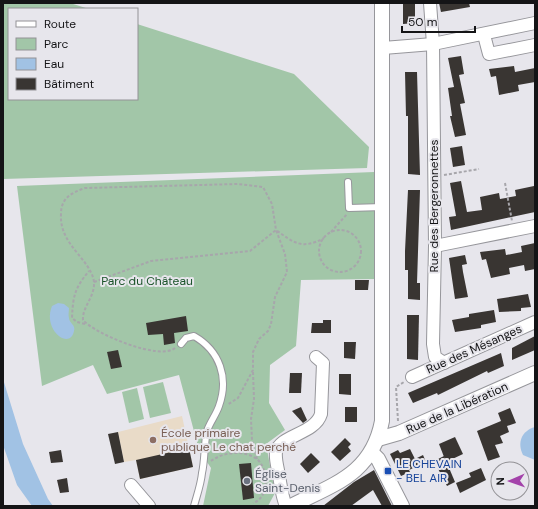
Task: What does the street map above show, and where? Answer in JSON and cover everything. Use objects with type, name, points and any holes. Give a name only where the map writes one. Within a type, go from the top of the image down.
[{"type":"street","points":[[291,506],[329,488],[350,475],[372,453],[378,440],[383,412],[382,3]]},
{"type":"street","name":"Rue des Bergeronnettes","points":[[430,3],[433,44],[435,246],[433,344],[436,357],[444,363]]},
{"type":"street","points":[[383,48],[433,44],[535,23]]},
{"type":"street","points":[[484,34],[489,54],[535,45]]},
{"type":"street","points":[[435,246],[535,226]]},
{"type":"street","name":"Rue des Mésanges","points":[[412,377],[535,322]]},
{"type":"street","points":[[286,506],[277,464],[276,451],[281,444],[311,428],[320,420],[323,363],[316,357]]},
{"type":"street","name":"Rue de la Libération","points":[[378,440],[399,433],[535,373]]},
{"type":"street","points":[[372,453],[378,459],[402,506]]},
{"type":"street","points":[[131,485],[149,506]]},
{"type":"lane","points":[[348,182],[349,208],[383,207]]},
{"type":"lane","points":[[181,344],[186,338],[194,336],[203,341],[214,353],[220,364],[223,377],[223,386],[218,408],[207,433],[203,471],[194,506]]},
{"type":"path","points":[[434,177],[479,169]]},
{"type":"path","points":[[505,183],[514,230]]},
{"type":"path","points":[[86,324],[83,320],[83,316],[90,300],[94,282],[89,271],[66,239],[60,217],[61,206],[69,194],[85,188],[238,184],[263,187],[272,204],[276,230],[285,254],[287,272],[275,297],[268,331],[259,339],[253,352],[254,399],[251,420],[252,440],[257,460],[263,467],[265,486],[264,494],[259,501],[253,503]]},
{"type":"path","points":[[276,230],[295,244],[300,245],[316,242],[324,238],[346,217],[349,208]]},
{"type":"path","points":[[94,282],[151,261],[250,251],[276,230]]},
{"type":"path","points":[[324,238],[319,248],[320,255],[327,267],[340,272],[353,268],[360,257],[360,243],[351,233],[345,230],[331,232]]},
{"type":"path","points":[[89,271],[74,293],[72,318],[77,322],[86,324],[101,334],[153,352],[171,351],[181,344]]},
{"type":"path","points":[[218,408],[224,407],[238,398],[253,370]]},
{"type":"path","points":[[399,433],[396,388],[412,377]]},
{"type":"path","points":[[203,471],[209,462],[218,456],[227,453],[238,453],[257,460]]},
{"type":"shaded area","name":"École primaire publique Le chat perché","points":[[182,416],[193,467],[140,479],[136,460],[124,462],[118,432]]},
{"type":"green space","points":[[3,3],[70,3],[86,8],[8,8],[8,100],[138,100],[138,24],[294,74],[369,147],[367,168],[3,179]]},
{"type":"green space","name":"Parc du Château","points":[[374,172],[375,279],[301,280],[296,346],[270,365],[269,403],[285,430],[266,444],[275,493],[268,506],[203,506],[211,468],[199,450],[179,375],[107,394],[93,365],[42,386],[17,186]]},
{"type":"green space","points":[[163,382],[171,413],[150,418],[143,387]]},
{"type":"green space","points":[[137,388],[144,419],[129,423],[122,392]]},
{"type":"water","points":[[58,303],[64,304],[69,308],[69,320],[74,327],[71,337],[67,339],[58,335],[51,323],[50,315],[52,306]]},
{"type":"water","points":[[3,379],[23,444],[48,499],[53,506],[32,506],[17,485],[3,445]]},
{"type":"water","points":[[535,427],[535,460],[523,455],[520,442],[526,431]]},
{"type":"building","points":[[439,3],[469,3],[470,7],[441,12]]},
{"type":"building","points":[[403,4],[415,4],[415,23],[403,24]]},
{"type":"building","points":[[461,56],[464,74],[459,75],[465,103],[460,104],[466,135],[455,137],[450,116],[452,116],[448,88],[454,87],[448,58]]},
{"type":"building","points":[[514,66],[515,72],[535,68],[535,82],[518,85],[519,91],[499,95],[496,76],[491,77],[489,69]]},
{"type":"building","points":[[405,72],[417,72],[420,175],[408,174],[408,116],[406,116]]},
{"type":"building","points":[[462,146],[465,165],[453,167],[450,148]]},
{"type":"building","points":[[461,181],[467,212],[482,210],[480,197],[499,193],[500,199],[516,196],[515,190],[534,186],[535,212],[451,230],[449,217],[456,216],[450,183]]},
{"type":"building","points":[[408,190],[420,190],[417,283],[420,283],[420,300],[408,299],[408,270],[405,270],[405,251]]},
{"type":"building","points":[[535,243],[535,269],[525,271],[524,265],[509,268],[510,274],[491,278],[486,259],[482,260],[480,252],[505,249],[506,255],[522,252],[521,246]]},
{"type":"building","points":[[465,255],[467,264],[462,265],[468,297],[455,299],[449,258]]},
{"type":"building","points":[[355,280],[369,280],[368,290],[355,290]]},
{"type":"building","points":[[528,294],[531,307],[521,308],[521,311],[499,312],[497,299]]},
{"type":"building","points":[[494,310],[496,322],[481,325],[481,328],[455,332],[452,320],[469,317],[469,314]]},
{"type":"building","points":[[407,315],[419,315],[418,360],[407,359]]},
{"type":"building","points":[[186,316],[188,331],[174,333],[175,343],[164,345],[163,334],[148,335],[146,323]]},
{"type":"building","points":[[323,320],[331,320],[331,333],[311,333],[312,323],[323,323]]},
{"type":"building","points":[[535,336],[535,350],[512,360],[512,348]]},
{"type":"building","points":[[344,342],[356,342],[355,359],[344,358]]},
{"type":"building","points":[[118,350],[122,367],[111,369],[107,352]]},
{"type":"building","points":[[501,353],[504,366],[488,373],[487,371],[438,395],[437,393],[413,403],[408,393]]},
{"type":"building","points":[[290,373],[302,373],[301,393],[289,393]]},
{"type":"building","points":[[339,374],[351,374],[351,395],[339,394]]},
{"type":"building","points":[[301,407],[307,420],[303,423],[292,411]]},
{"type":"building","points":[[345,407],[357,407],[357,422],[345,422]]},
{"type":"building","points":[[510,408],[516,423],[507,426],[509,432],[500,436],[503,443],[495,445],[500,457],[488,461],[477,431],[501,421],[498,413]]},
{"type":"building","points":[[118,432],[124,462],[115,464],[108,434]]},
{"type":"building","points":[[455,437],[463,454],[446,462],[439,444]]},
{"type":"building","points":[[345,438],[351,444],[348,447],[351,451],[340,461],[331,452]]},
{"type":"building","points":[[189,448],[193,467],[140,479],[136,460]]},
{"type":"building","points":[[410,449],[415,459],[423,455],[426,462],[409,470],[410,472],[401,476],[390,454],[398,450],[400,453]]},
{"type":"building","points":[[61,450],[63,462],[51,463],[49,452]]},
{"type":"building","points":[[311,453],[320,462],[308,473],[300,464]]},
{"type":"building","points":[[444,456],[455,482],[447,486],[434,461]]},
{"type":"building","name":"Église Saint-Denis","points":[[251,463],[254,498],[243,500],[239,464]]},
{"type":"building","points":[[481,468],[486,480],[460,493],[456,483],[471,477],[469,473]]},
{"type":"building","points":[[374,470],[392,506],[382,506],[373,490],[351,506],[323,506],[354,482]]},
{"type":"building","points":[[67,478],[69,492],[60,493],[57,480]]},
{"type":"place","name":"École primaire publique Le chat perché","points":[[153,440]]},
{"type":"place","name":"LE CHEVAIN - BEL AIR","points":[[388,471]]},
{"type":"place","name":"Église Saint-Denis","points":[[247,481]]}]
